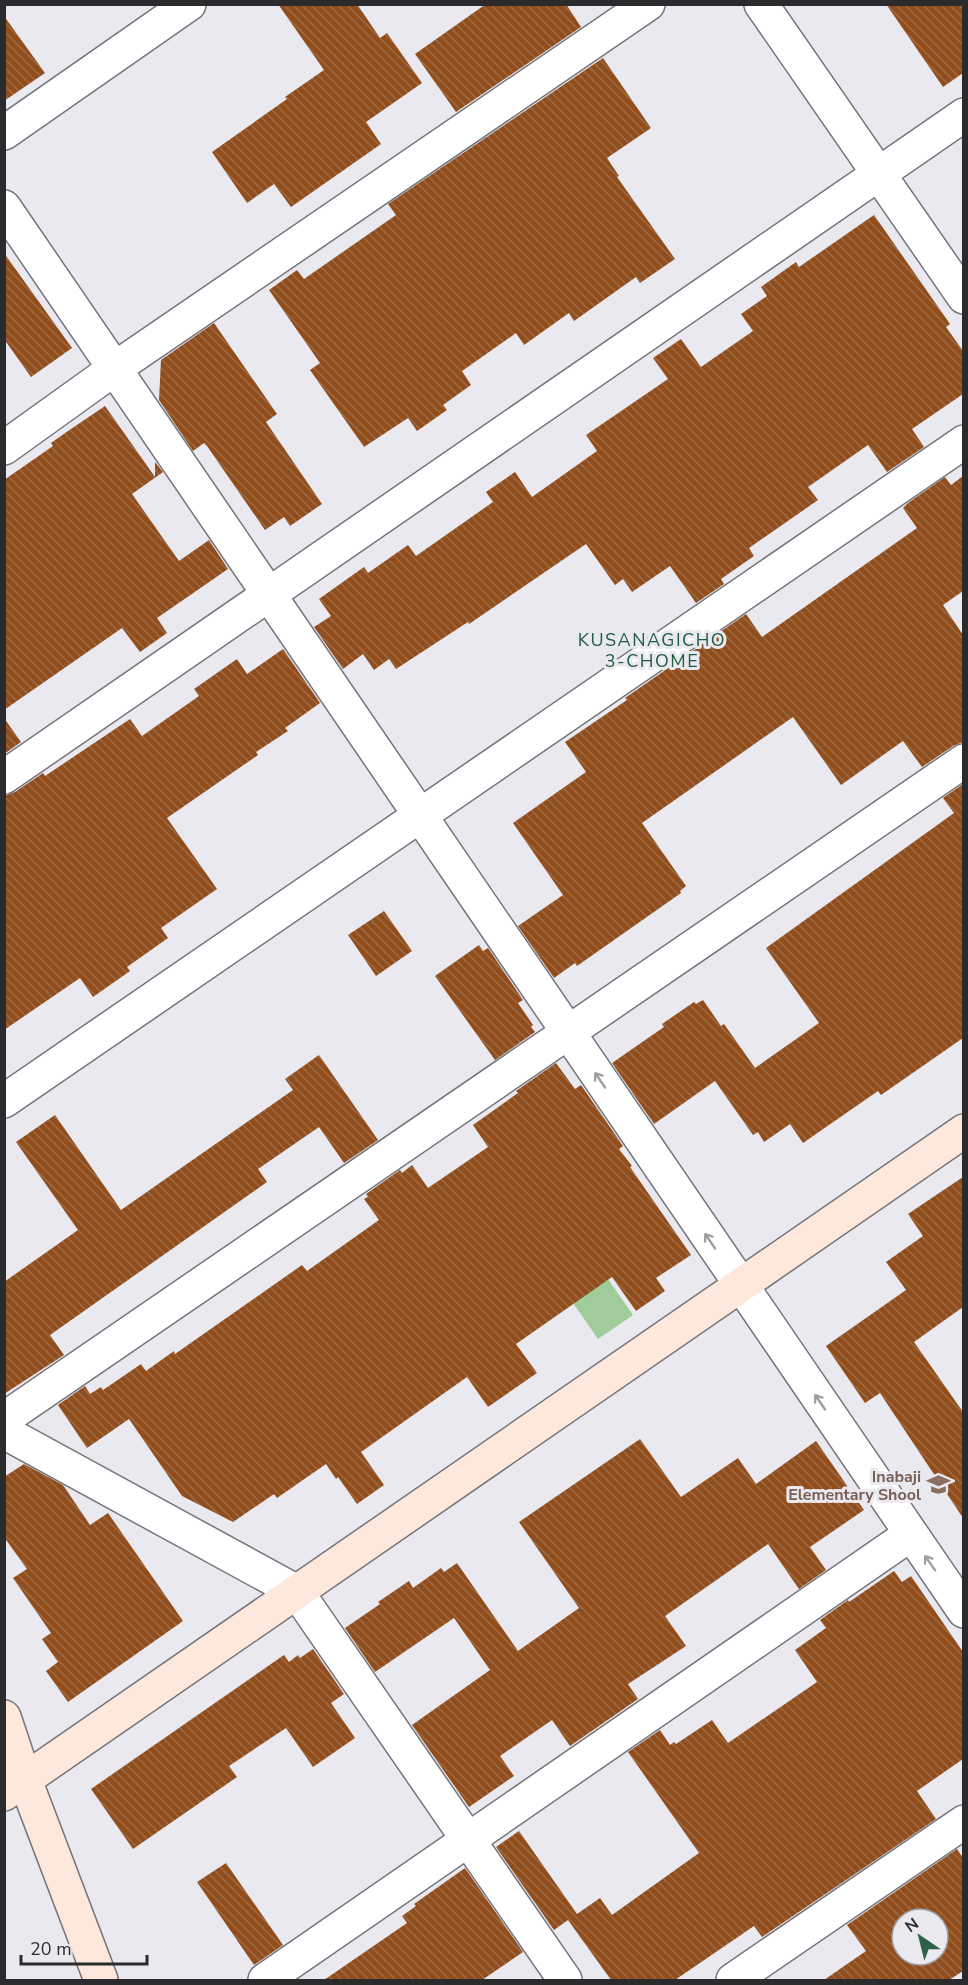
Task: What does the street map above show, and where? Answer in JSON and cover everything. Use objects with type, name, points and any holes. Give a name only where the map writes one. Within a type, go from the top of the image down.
[{"type":"street","points":[[4,133],[189,4]]},
{"type":"street","points":[[4,448],[114,369],[648,4]]},
{"type":"street","points":[[761,4],[963,297]]},
{"type":"street","points":[[4,777],[963,115]]},
{"type":"street","points":[[4,207],[963,1611]]},
{"type":"street","points":[[4,1101],[963,442]]},
{"type":"street","points":[[4,1419],[963,761]]},
{"type":"street","points":[[15,1787],[963,1131]]},
{"type":"street","points":[[4,1432],[297,1592],[565,1980]]},
{"type":"street","points":[[265,1980],[911,1534]]},
{"type":"street","points":[[4,1717],[15,1787],[101,1980]]},
{"type":"street","points":[[733,1980],[963,1822]]},
{"type":"green space","points":[[556,1204],[633,1315],[598,1339],[521,1228]]},
{"type":"building","points":[[278,4],[357,4],[380,38],[387,33],[422,83],[366,122],[381,144],[291,207],[274,184],[247,203],[212,152],[324,70]]},
{"type":"building","points":[[486,4],[566,4],[581,27],[456,112],[415,54]]},
{"type":"building","points":[[886,4],[963,4],[963,73],[943,87]]},
{"type":"building","points":[[4,16],[45,73],[4,101]]},
{"type":"building","points":[[603,58],[651,128],[607,158],[619,176],[617,177],[675,259],[640,283],[636,277],[574,321],[569,313],[524,345],[516,333],[462,371],[471,385],[443,405],[447,410],[417,431],[408,418],[364,447],[310,370],[320,363],[269,290],[297,270],[304,279],[396,215],[388,204]]},
{"type":"building","points":[[874,215],[950,324],[946,327],[963,351],[963,394],[912,429],[924,447],[887,472],[868,445],[808,487],[818,500],[749,548],[754,556],[721,579],[724,584],[696,603],[670,566],[632,592],[623,579],[615,585],[586,544],[469,624],[468,622],[396,669],[389,659],[374,670],[363,654],[343,669],[314,627],[331,616],[319,599],[364,567],[368,573],[408,545],[416,556],[493,502],[486,492],[515,472],[532,497],[597,451],[586,435],[668,379],[653,358],[681,339],[701,367],[753,331],[741,314],[767,296],[761,287],[796,262],[799,267]]},
{"type":"building","points":[[4,253],[72,348],[31,377],[4,339]]},
{"type":"building","points":[[214,323],[277,414],[266,422],[322,504],[290,526],[284,517],[265,530],[207,446],[204,443],[193,451],[159,400],[161,360]]},
{"type":"building","points":[[105,406],[155,477],[155,462],[163,472],[132,494],[179,561],[209,540],[228,569],[157,618],[167,633],[140,652],[122,628],[4,710],[4,480],[53,446],[51,443]]},
{"type":"building","points":[[963,476],[963,591],[943,605],[963,635],[963,742],[922,767],[903,741],[841,785],[793,717],[642,823],[686,886],[680,891],[681,893],[577,966],[575,963],[554,978],[518,926],[563,895],[513,823],[586,772],[565,742],[746,614],[762,637],[917,528],[903,508],[908,503],[945,477],[951,485]]},
{"type":"building","points":[[283,649],[320,703],[285,728],[288,731],[256,752],[258,755],[167,818],[217,889],[161,928],[168,938],[127,967],[130,971],[93,997],[80,978],[4,1030],[4,796],[15,792],[43,773],[45,776],[130,719],[142,736],[199,696],[194,689],[237,659],[247,674]]},
{"type":"building","points":[[4,718],[21,742],[4,754]]},
{"type":"building","points":[[963,784],[963,1038],[881,1095],[878,1091],[803,1143],[790,1124],[764,1142],[758,1132],[753,1135],[715,1081],[654,1124],[612,1063],[664,1027],[662,1024],[694,1002],[696,1004],[703,1000],[721,1026],[724,1024],[755,1068],[819,1023],[766,948],[954,813],[943,798]]},
{"type":"building","points":[[384,911],[412,951],[376,976],[348,935]]},
{"type":"building","points":[[479,945],[483,951],[488,948],[523,1000],[518,1003],[533,1025],[531,1027],[535,1032],[495,1060],[435,976]]},
{"type":"building","points":[[319,1055],[378,1140],[344,1163],[319,1127],[258,1169],[267,1182],[50,1335],[64,1355],[4,1394],[4,1282],[78,1230],[16,1142],[55,1115],[121,1210],[293,1090],[285,1079]]},
{"type":"building","points":[[556,1063],[575,1089],[581,1085],[623,1146],[619,1149],[632,1166],[630,1167],[691,1255],[656,1278],[665,1291],[636,1311],[612,1277],[516,1344],[537,1373],[488,1407],[467,1377],[361,1452],[384,1485],[357,1504],[326,1464],[277,1498],[274,1494],[233,1522],[182,1496],[129,1419],[87,1448],[58,1405],[85,1386],[90,1394],[101,1387],[103,1390],[141,1364],[146,1371],[174,1351],[175,1354],[302,1265],[307,1271],[379,1220],[364,1199],[368,1197],[366,1194],[400,1170],[402,1173],[412,1165],[428,1188],[488,1147],[473,1125]]},
{"type":"building","points":[[963,1177],[963,1307],[914,1342],[963,1412],[963,1518],[880,1393],[865,1403],[826,1346],[906,1290],[886,1262],[923,1236],[908,1214]]},
{"type":"building","points":[[640,1439],[681,1497],[738,1458],[756,1484],[816,1441],[864,1510],[810,1547],[826,1570],[799,1589],[768,1544],[665,1616],[686,1646],[628,1684],[638,1699],[570,1746],[552,1720],[500,1756],[514,1776],[469,1807],[412,1725],[490,1670],[454,1618],[375,1672],[345,1628],[409,1581],[413,1588],[441,1568],[444,1572],[457,1563],[518,1651],[579,1608],[519,1522]]},
{"type":"building","points":[[24,1464],[63,1485],[90,1525],[108,1513],[183,1621],[68,1702],[46,1671],[58,1662],[42,1639],[51,1633],[13,1578],[27,1569],[4,1537],[4,1477]]},
{"type":"building","points":[[894,1571],[902,1582],[911,1576],[963,1652],[963,1759],[917,1791],[936,1819],[762,1937],[754,1926],[675,1980],[611,1980],[568,1920],[554,1930],[496,1847],[519,1831],[577,1914],[600,1898],[612,1915],[699,1853],[628,1752],[660,1730],[670,1745],[674,1742],[676,1744],[712,1720],[728,1743],[817,1682],[795,1650],[826,1628],[820,1620]]},
{"type":"building","points":[[313,1649],[344,1694],[331,1703],[355,1738],[313,1767],[286,1728],[229,1766],[237,1777],[133,1849],[91,1789],[284,1655],[289,1662],[298,1655],[300,1658]]},
{"type":"building","points":[[957,1849],[963,1858],[963,1971],[949,1980],[824,1980],[866,1951],[847,1925]]},
{"type":"building","points":[[226,1863],[283,1945],[254,1965],[197,1882]]},
{"type":"building","points":[[465,1868],[523,1952],[482,1980],[324,1980],[407,1923],[402,1916],[416,1906],[414,1904]]},
{"type":"place","name":"Inabaji Elementary Shool","points":[[939,1485]]},
{"type":"district","name":"KUSANAGICHO 3-CHOME","points":[[652,650]]}]
